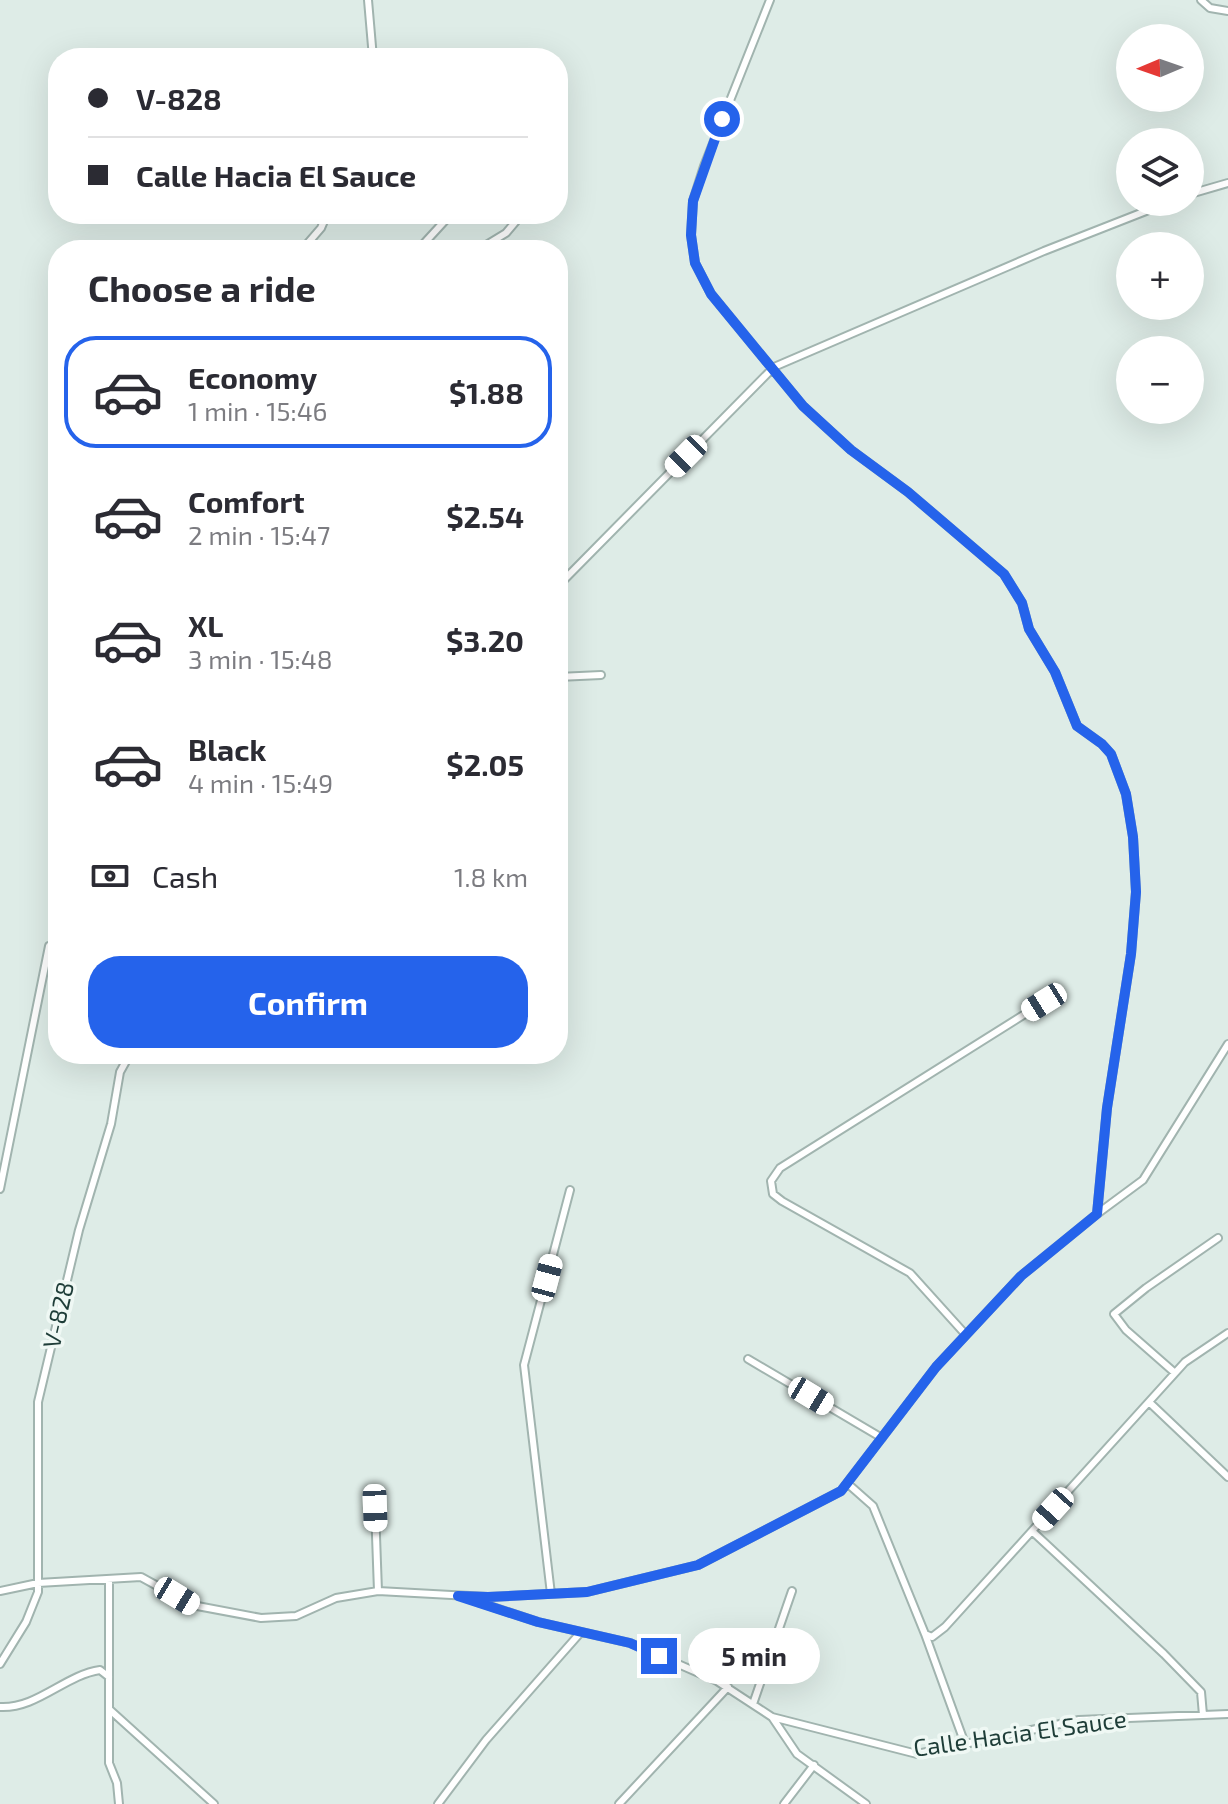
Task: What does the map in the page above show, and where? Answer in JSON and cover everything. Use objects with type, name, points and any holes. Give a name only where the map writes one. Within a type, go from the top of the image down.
[{"type":"street","points":[[368,0],[372,48]]},
{"type":"street","points":[[770,0],[693,201],[691,235],[695,263],[711,294],[803,406],[851,450],[908,492],[1004,574],[1022,603],[1029,629],[1055,672],[1077,726],[1111,754],[1126,794],[1133,837],[1136,892],[1097,1214]]},
{"type":"street","points":[[1201,0],[1210,8],[1228,11]]},
{"type":"street","points":[[1204,190],[1228,183]]},
{"type":"street","points":[[568,576],[771,370],[1044,251],[1133,216]]},
{"type":"street","points":[[311,240],[323,224]]},
{"type":"street","points":[[427,240],[442,224]]},
{"type":"street","points":[[494,240],[514,224]]},
{"type":"street","points":[[568,677],[601,675]]},
{"type":"street","points":[[0,1189],[48,951]]},
{"type":"street","points":[[966,1335],[910,1273],[782,1201],[773,1194],[771,1181],[780,1168],[1044,1002]]},
{"type":"street","points":[[0,1591],[38,1583],[141,1577],[192,1605],[261,1618],[296,1616],[336,1598],[378,1591],[488,1597],[587,1592],[698,1565],[841,1491],[936,1367],[1021,1276],[1143,1180],[1228,1044]]},
{"type":"street","name":"V-828","points":[[0,1664],[26,1622],[38,1592],[38,1402],[79,1230],[111,1124],[120,1072],[124,1064]]},
{"type":"street","points":[[551,1594],[524,1365],[570,1190]]},
{"type":"street","points":[[1175,1373],[1126,1330],[1114,1314],[1218,1238]]},
{"type":"street","points":[[925,1634],[932,1637],[945,1627],[1185,1362],[1228,1333]]},
{"type":"street","points":[[748,1359],[882,1438]]},
{"type":"street","points":[[1149,1402],[1228,1477]]},
{"type":"street","points":[[847,1483],[873,1506],[965,1744]]},
{"type":"street","points":[[375,1508],[378,1591]]},
{"type":"street","points":[[1032,1531],[1201,1692],[1203,1715]]},
{"type":"street","points":[[109,1579],[109,1763],[117,1783],[119,1804]]},
{"type":"street","points":[[753,1704],[792,1591]]},
{"type":"street","name":"Calle Hacia El Sauce","points":[[458,1596],[538,1622],[630,1643],[728,1687],[772,1717],[917,1754],[1079,1720],[1228,1714]]},
{"type":"street","points":[[438,1804],[486,1740],[581,1632]]},
{"type":"street","points":[[0,1707],[32,1701],[83,1672],[100,1670],[109,1677]]},
{"type":"street","points":[[622,1803],[728,1687]]},
{"type":"street","points":[[109,1710],[214,1804]]},
{"type":"street","points":[[772,1717],[797,1754],[866,1804]]},
{"type":"street","points":[[784,1804],[814,1765]]},
{"type":"route","points":[[659,1656],[630,1643],[538,1622],[458,1596],[587,1592],[698,1565],[841,1491],[936,1367],[1021,1276],[1097,1214],[1107,1108],[1131,954],[1136,892],[1133,837],[1126,794],[1111,754],[1077,726],[1055,672],[1029,629],[1022,603],[1004,574],[908,492],[851,450],[803,406],[711,294],[695,263],[691,235],[693,201],[722,119]]}]
